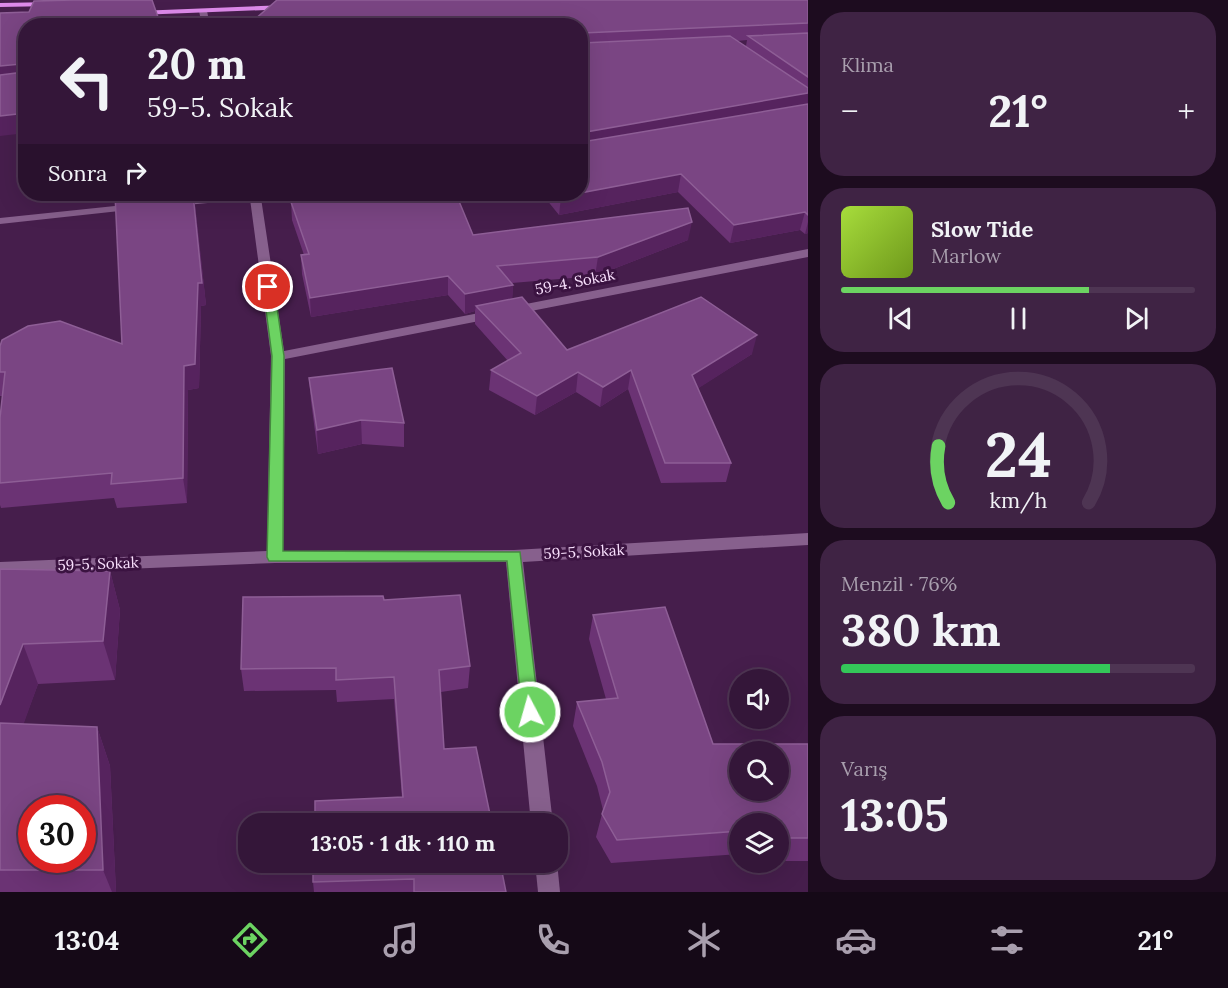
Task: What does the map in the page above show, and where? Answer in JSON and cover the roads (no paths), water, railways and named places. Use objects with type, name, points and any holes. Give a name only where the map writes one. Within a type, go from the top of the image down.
[{"type":"main road","points":[[180,1],[235,0]]},
{"type":"main road","points":[[0,5],[60,4]]},
{"type":"main road","points":[[133,13],[298,7]]},
{"type":"street","points":[[203,11],[205,18]]},
{"type":"street","points":[[0,221],[194,201]]},
{"type":"street","points":[[260,201],[278,356],[275,557]]},
{"type":"street","name":"59-4. Sokak","points":[[278,356],[808,253]]},
{"type":"street","name":"59-5. Sokak","points":[[0,568],[275,557],[514,556],[807,541]]},
{"type":"street","points":[[514,556],[541,813]]},
{"type":"street","points":[[547,873],[549,892]]}]
